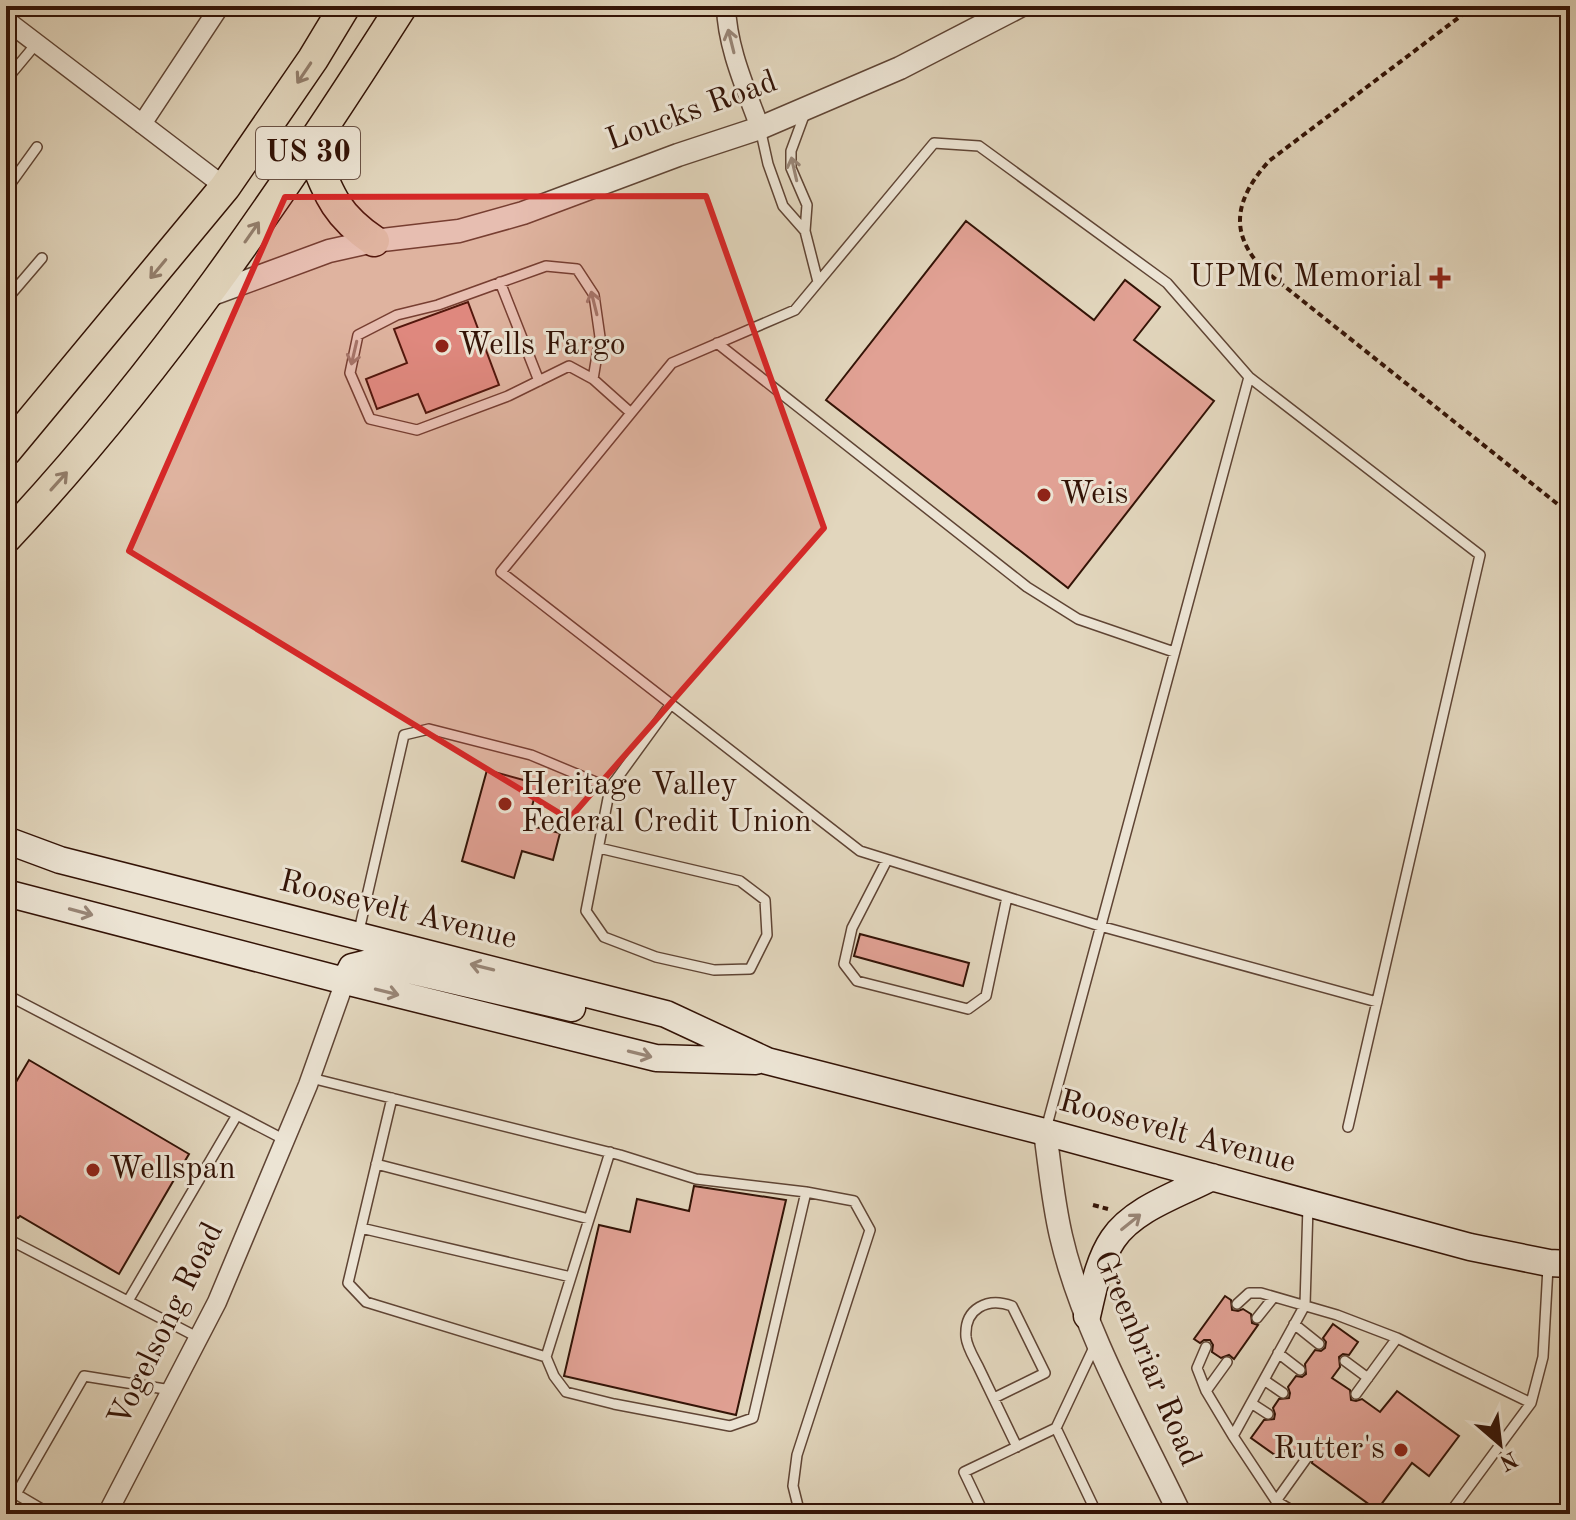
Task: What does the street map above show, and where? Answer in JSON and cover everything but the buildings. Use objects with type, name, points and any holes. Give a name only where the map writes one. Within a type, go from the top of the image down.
[{"type":"highway","name":"US 30","points":[[6,451],[225,187],[313,59],[345,6]]},
{"type":"highway","name":"US 30","points":[[6,538],[64,476],[207,296],[311,149],[402,6]]},
{"type":"highway","points":[[311,149],[330,198],[353,226],[374,241]]},
{"type":"main road","name":"Roosevelt Avenue","points":[[6,840],[60,860],[666,1014],[767,1061],[1045,1132],[1470,1247],[1559,1263]]},
{"type":"main road","name":"Roosevelt Avenue","points":[[6,893],[656,1058],[767,1061]]},
{"type":"main road","points":[[345,981],[352,967],[383,964],[570,1008],[623,1003]]},
{"type":"main road","points":[[1092,1328],[1103,1261],[1123,1226],[1212,1177]]},
{"type":"street","points":[[142,124],[220,6]]},
{"type":"street","points":[[726,6],[726,20],[738,68],[760,128]]},
{"type":"street","name":"Loucks Road","points":[[207,296],[329,251],[374,241],[459,231],[523,213],[760,128],[900,68],[1020,6]]},
{"type":"street","points":[[6,20],[225,187]]},
{"type":"street","name":"Vogelsong Road","points":[[107,1514],[217,1302],[311,1078],[345,981]]},
{"type":"street","name":"Greenbriar Road","points":[[1045,1132],[1061,1236],[1092,1328],[1180,1514]]},
{"type":"lane","points":[[6,80],[36,44]]},
{"type":"lane","points":[[806,108],[791,151],[791,168],[807,205],[805,231],[818,282]]},
{"type":"lane","points":[[760,128],[768,164],[783,206],[805,231]]},
{"type":"lane","points":[[1348,1127],[1377,1002],[1480,555],[1249,377],[1167,283],[979,146],[934,143],[795,310],[672,363],[501,572],[860,851],[1100,926],[1377,1002]]},
{"type":"lane","points":[[6,190],[37,147]]},
{"type":"lane","points":[[6,300],[42,258]]},
{"type":"lane","points":[[593,379],[600,337],[594,295],[577,269],[546,266],[438,305],[397,315],[358,335],[350,373],[370,419],[417,430],[508,396],[569,366],[593,379],[631,413]]},
{"type":"lane","points":[[500,282],[539,381]]},
{"type":"lane","points":[[717,343],[1027,587],[1078,619],[1174,652]]},
{"type":"lane","points":[[1045,1132],[1249,377]]},
{"type":"lane","points":[[599,848],[740,881],[765,900],[767,935],[750,969],[714,970],[656,957],[604,937],[586,911],[610,788],[671,704]]},
{"type":"lane","points":[[358,936],[404,735],[429,729],[531,755],[610,788]]},
{"type":"lane","points":[[887,860],[852,928],[844,964],[857,981],[968,1009],[986,996],[1007,897]]},
{"type":"lane","points":[[6,1010],[13,998],[285,1140]]},
{"type":"lane","points":[[311,1078],[610,1152],[696,1179],[854,1201],[870,1230],[797,1455],[793,1486],[800,1514]]},
{"type":"lane","points":[[392,1098],[348,1283],[366,1302],[546,1357]]},
{"type":"lane","points":[[128,1301],[237,1115]]},
{"type":"lane","points":[[610,1152],[546,1357],[554,1376],[566,1392],[673,1416],[730,1426],[753,1418],[806,1192]]},
{"type":"lane","points":[[376,1164],[589,1219]]},
{"type":"lane","points":[[1233,1436],[1305,1305],[1308,1203]]},
{"type":"lane","points":[[361,1228],[571,1277]]},
{"type":"lane","points":[[6,1238],[199,1338]]},
{"type":"lane","points":[[1449,1514],[1531,1403],[1543,1357],[1559,1263]]},
{"type":"lane","points":[[1237,1304],[1249,1293],[1261,1293],[1305,1305],[1397,1338],[1531,1403]]},
{"type":"lane","points":[[1257,1318],[1273,1298]]},
{"type":"lane","points":[[994,1398],[1045,1373],[1012,1306],[1001,1302],[988,1302],[974,1309],[966,1339],[1017,1447]]},
{"type":"lane","points":[[1294,1324],[1319,1344]]},
{"type":"lane","points":[[984,1514],[964,1472],[1056,1428],[1092,1328]]},
{"type":"lane","points":[[1356,1394],[1397,1338]]},
{"type":"lane","points":[[1206,1347],[1197,1368],[1206,1391],[1276,1501],[1298,1514]]},
{"type":"lane","points":[[1278,1353],[1300,1370]]},
{"type":"lane","points":[[1345,1361],[1368,1378]]},
{"type":"lane","points":[[1206,1391],[1227,1362]]},
{"type":"lane","points":[[50,1514],[16,1494],[84,1376],[171,1390]]},
{"type":"lane","points":[[1264,1380],[1283,1393]]},
{"type":"lane","points":[[1251,1403],[1268,1414]]},
{"type":"lane","points":[[1056,1428],[1097,1514]]},
{"type":"lane","points":[[1276,1501],[1306,1459]]},
{"type":"path","points":[[1474,6],[1269,161],[1250,186],[1242,204],[1239,225],[1250,255],[1264,270],[1570,514]]},
{"type":"highlighted area","points":[[706,196],[824,528],[569,819],[129,551],[285,197]]},
{"type":"place","name":"UPMC Memorial","points":[[1440,278]]},
{"type":"place","name":"Wells Fargo","points":[[442,346]]},
{"type":"place","name":"Weis","points":[[1044,495]]},
{"type":"place","name":"Heritage Valley Federal Credit Union","points":[[505,804]]},
{"type":"place","name":"Wellspan","points":[[93,1170]]},
{"type":"place","name":"Rutter's","points":[[1401,1450]]}]
